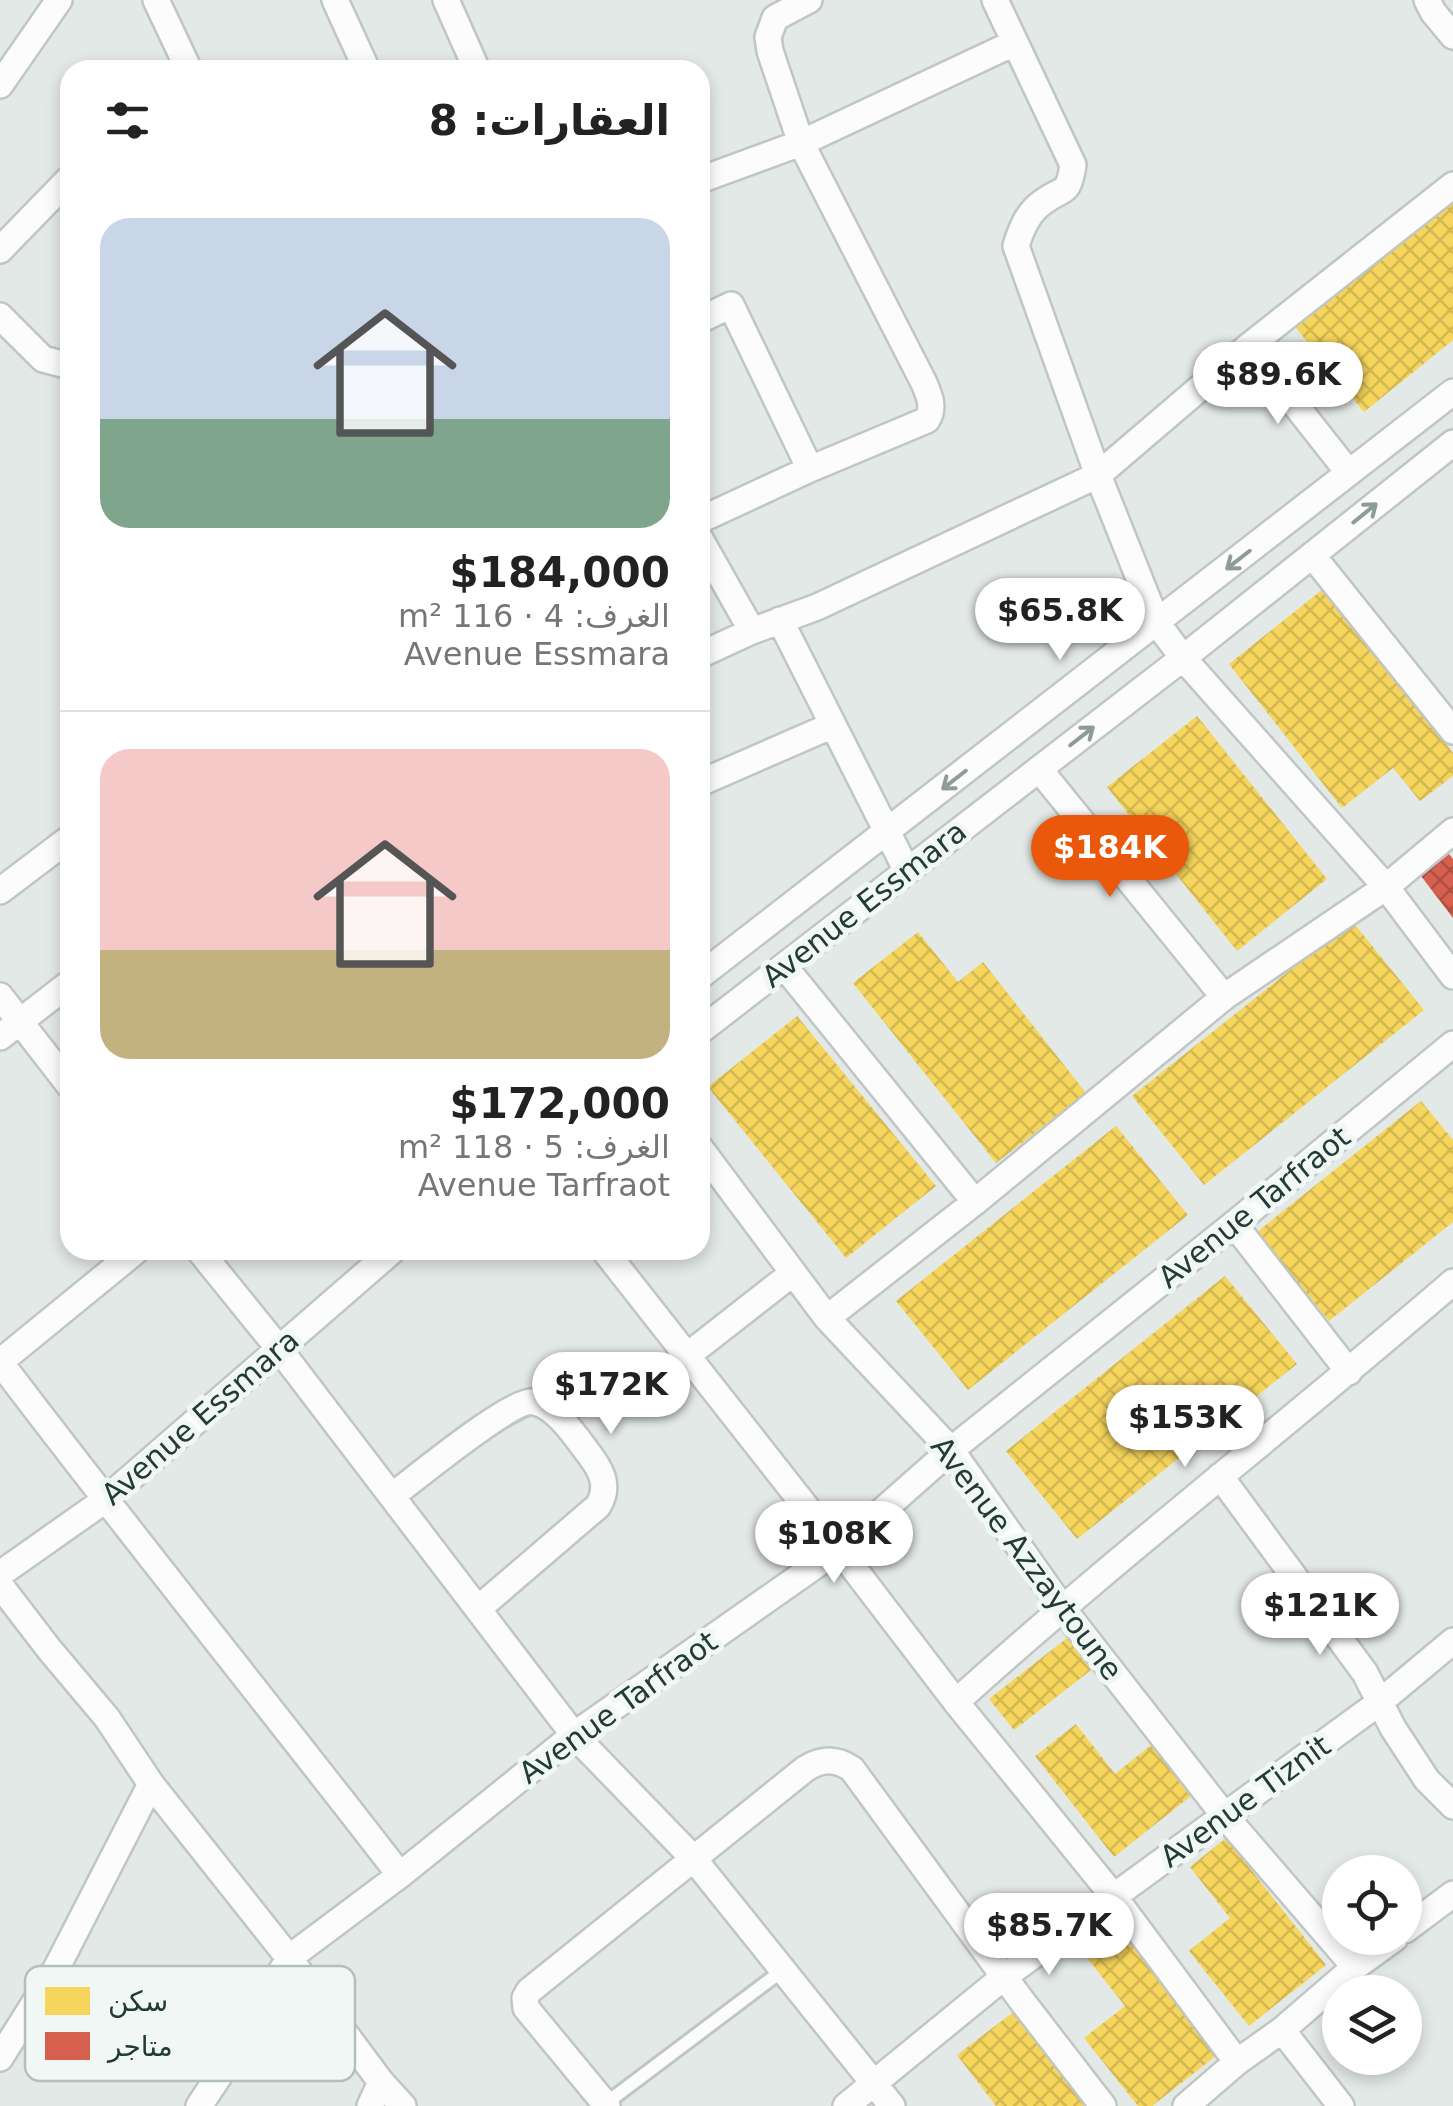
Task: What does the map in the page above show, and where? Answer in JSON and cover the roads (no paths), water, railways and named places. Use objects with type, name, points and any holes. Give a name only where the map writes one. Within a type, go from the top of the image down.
[{"type":"street","points":[[0,84],[59,0]]},
{"type":"street","points":[[156,0],[184,60]]},
{"type":"street","points":[[336,0],[363,60]]},
{"type":"street","points":[[446,0],[472,60]]},
{"type":"street","points":[[710,515],[927,420],[932,408],[924,382],[801,143],[770,51],[768,37],[774,18],[809,0]]},
{"type":"street","points":[[995,0],[1073,165],[1064,192],[1041,203],[1021,228],[1016,246],[1156,623],[1386,887],[1453,976]]},
{"type":"street","points":[[1426,0],[1453,36]]},
{"type":"street","points":[[710,176],[801,143],[1014,42]]},
{"type":"street","points":[[710,650],[817,607],[1098,475],[1248,346],[1453,186]]},
{"type":"street","points":[[0,250],[60,188]]},
{"type":"street","points":[[710,315],[731,306],[810,469]]},
{"type":"street","points":[[0,316],[43,360],[60,364]]},
{"type":"street","points":[[1248,346],[1350,473]]},
{"type":"street","name":"Avenue Essmara","points":[[710,968],[1453,392]]},
{"type":"street","name":"Avenue Essmara","points":[[710,1023],[1312,555],[1448,458]]},
{"type":"street","points":[[1312,555],[1453,732]]},
{"type":"street","points":[[710,558],[752,631]]},
{"type":"street","points":[[780,620],[907,871]]},
{"type":"street","points":[[710,779],[833,725]]},
{"type":"street","points":[[1038,770],[1224,997]]},
{"type":"street","points":[[827,1318],[1224,997],[1386,887],[1453,831]]},
{"type":"street","points":[[0,891],[60,846]]},
{"type":"street","points":[[784,966],[975,1202]]},
{"type":"street","points":[[10,1029],[60,991]]},
{"type":"street","points":[[0,996],[10,1029],[60,1076]]},
{"type":"street","name":"Avenue Tarfraot","points":[[284,1966],[289,1958],[400,1875],[574,1735],[840,1548],[951,1450],[1453,1044]]},
{"type":"street","name":"Avenue Azzaytoune","points":[[710,1161],[827,1318],[951,1450],[1063,1609],[1224,1815],[1355,1967]]},
{"type":"street","points":[[1234,1224],[1349,1372]]},
{"type":"street","points":[[125,1260],[0,1362],[400,1875]]},
{"type":"street","points":[[207,1260],[574,1735],[692,1858],[892,2106]]},
{"type":"street","name":"Avenue Essmara","points":[[0,1574],[105,1500],[382,1260]]},
{"type":"street","points":[[612,1260],[840,1548],[956,1702],[1115,1898],[1237,2062]]},
{"type":"street","points":[[688,1355],[793,1273]]},
{"type":"street","points":[[956,1702],[1453,1282]]},
{"type":"street","points":[[392,1496],[519,1404],[534,1402],[551,1410],[576,1437],[602,1472],[605,1488],[598,1506],[479,1608]]},
{"type":"street","points":[[1220,1476],[1365,1673],[1392,1728],[1427,1780],[1453,1806]]},
{"type":"street","points":[[0,1584],[295,1966]]},
{"type":"street","name":"Avenue Tiznit","points":[[846,2106],[1005,1976],[1380,1702],[1453,1641]]},
{"type":"street","points":[[606,2105],[530,2012],[525,1998],[537,1984],[692,1858],[817,1761],[842,1762],[852,1770],[1103,2106]]},
{"type":"street","points":[[58,1966],[151,1784]]},
{"type":"street","points":[[1422,1917],[1453,1894]]},
{"type":"street","points":[[1186,2106],[1372,1955]]},
{"type":"street","points":[[0,2058],[25,2018]]},
{"type":"street","points":[[1282,2030],[1340,2106]]},
{"type":"street","points":[[355,2047],[403,2106]]},
{"type":"street","name":"Avenue Tarfraot","points":[[199,2106],[216,2081]]},
{"type":"street","points":[[370,2106],[381,2082]]},
{"type":"lane","points":[[606,2105],[783,1970]]}]
